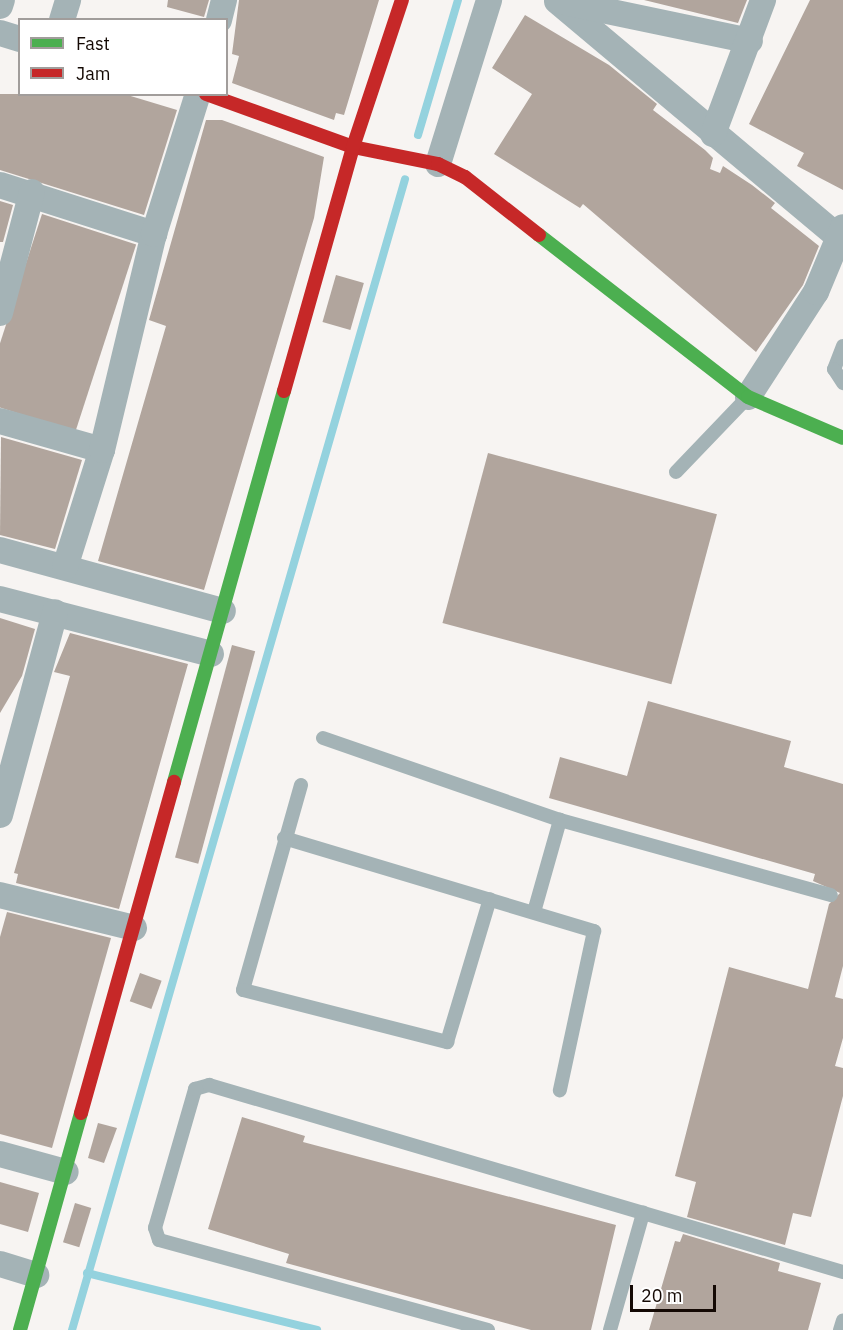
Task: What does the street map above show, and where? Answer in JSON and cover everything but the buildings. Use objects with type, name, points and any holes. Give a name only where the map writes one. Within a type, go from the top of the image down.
[{"type":"street","points":[[0,6],[2,0]]},
{"type":"street","points":[[63,18],[68,0]]},
{"type":"street","points":[[220,18],[224,0]]},
{"type":"street","points":[[20,1330],[353,147],[402,0]]},
{"type":"street","points":[[438,164],[489,0]]},
{"type":"street","points":[[556,0],[713,134],[841,232],[816,292],[748,397]]},
{"type":"street","points":[[556,0],[750,41]]},
{"type":"street","points":[[713,134],[750,41],[763,0]]},
{"type":"street","points":[[0,33],[18,38]]},
{"type":"street","points":[[65,567],[102,450],[153,234],[197,96]]},
{"type":"street","points":[[212,96],[353,147],[438,164],[491,193],[748,397],[843,438]]},
{"type":"street","points":[[0,186],[32,192],[153,234]]},
{"type":"street","points":[[0,313],[32,192]]},
{"type":"street","points":[[0,421],[102,450]]},
{"type":"street","points":[[0,550],[223,611]]},
{"type":"street","points":[[0,599],[212,654]]},
{"type":"street","points":[[0,815],[55,612]]},
{"type":"street","points":[[0,895],[134,928]]},
{"type":"street","points":[[0,1154],[66,1172]]},
{"type":"street","points":[[0,1264],[36,1275]]},
{"type":"lane","points":[[843,346],[834,369],[843,383]]},
{"type":"lane","points":[[676,472],[748,397]]},
{"type":"lane","points":[[323,738],[560,820],[831,895]]},
{"type":"lane","points":[[301,785],[284,838],[243,990],[447,1042],[490,899]]},
{"type":"lane","points":[[534,912],[560,820]]},
{"type":"lane","points":[[284,838],[594,931],[560,1090]]},
{"type":"lane","points":[[488,1330],[159,1240],[155,1228],[195,1089],[209,1085],[843,1272]]},
{"type":"lane","points":[[610,1330],[643,1213]]},
{"type":"lane","points":[[840,1330],[843,1320]]},
{"type":"waterway","points":[[418,135],[458,0]]},
{"type":"waterway","points":[[72,1330],[405,179]]},
{"type":"waterway","points":[[87,1273],[317,1330]]},
{"type":"traffic: fast","points":[[539,235],[748,397],[843,438]]},
{"type":"traffic: fast","points":[[174,782],[284,391]]},
{"type":"traffic: fast","points":[[20,1330],[81,1113]]},
{"type":"traffic: jam","points":[[284,391],[353,147],[402,0]]},
{"type":"traffic: jam","points":[[212,96],[353,147],[438,164],[465,177],[539,235]]},
{"type":"traffic: jam","points":[[81,1113],[174,782]]}]
